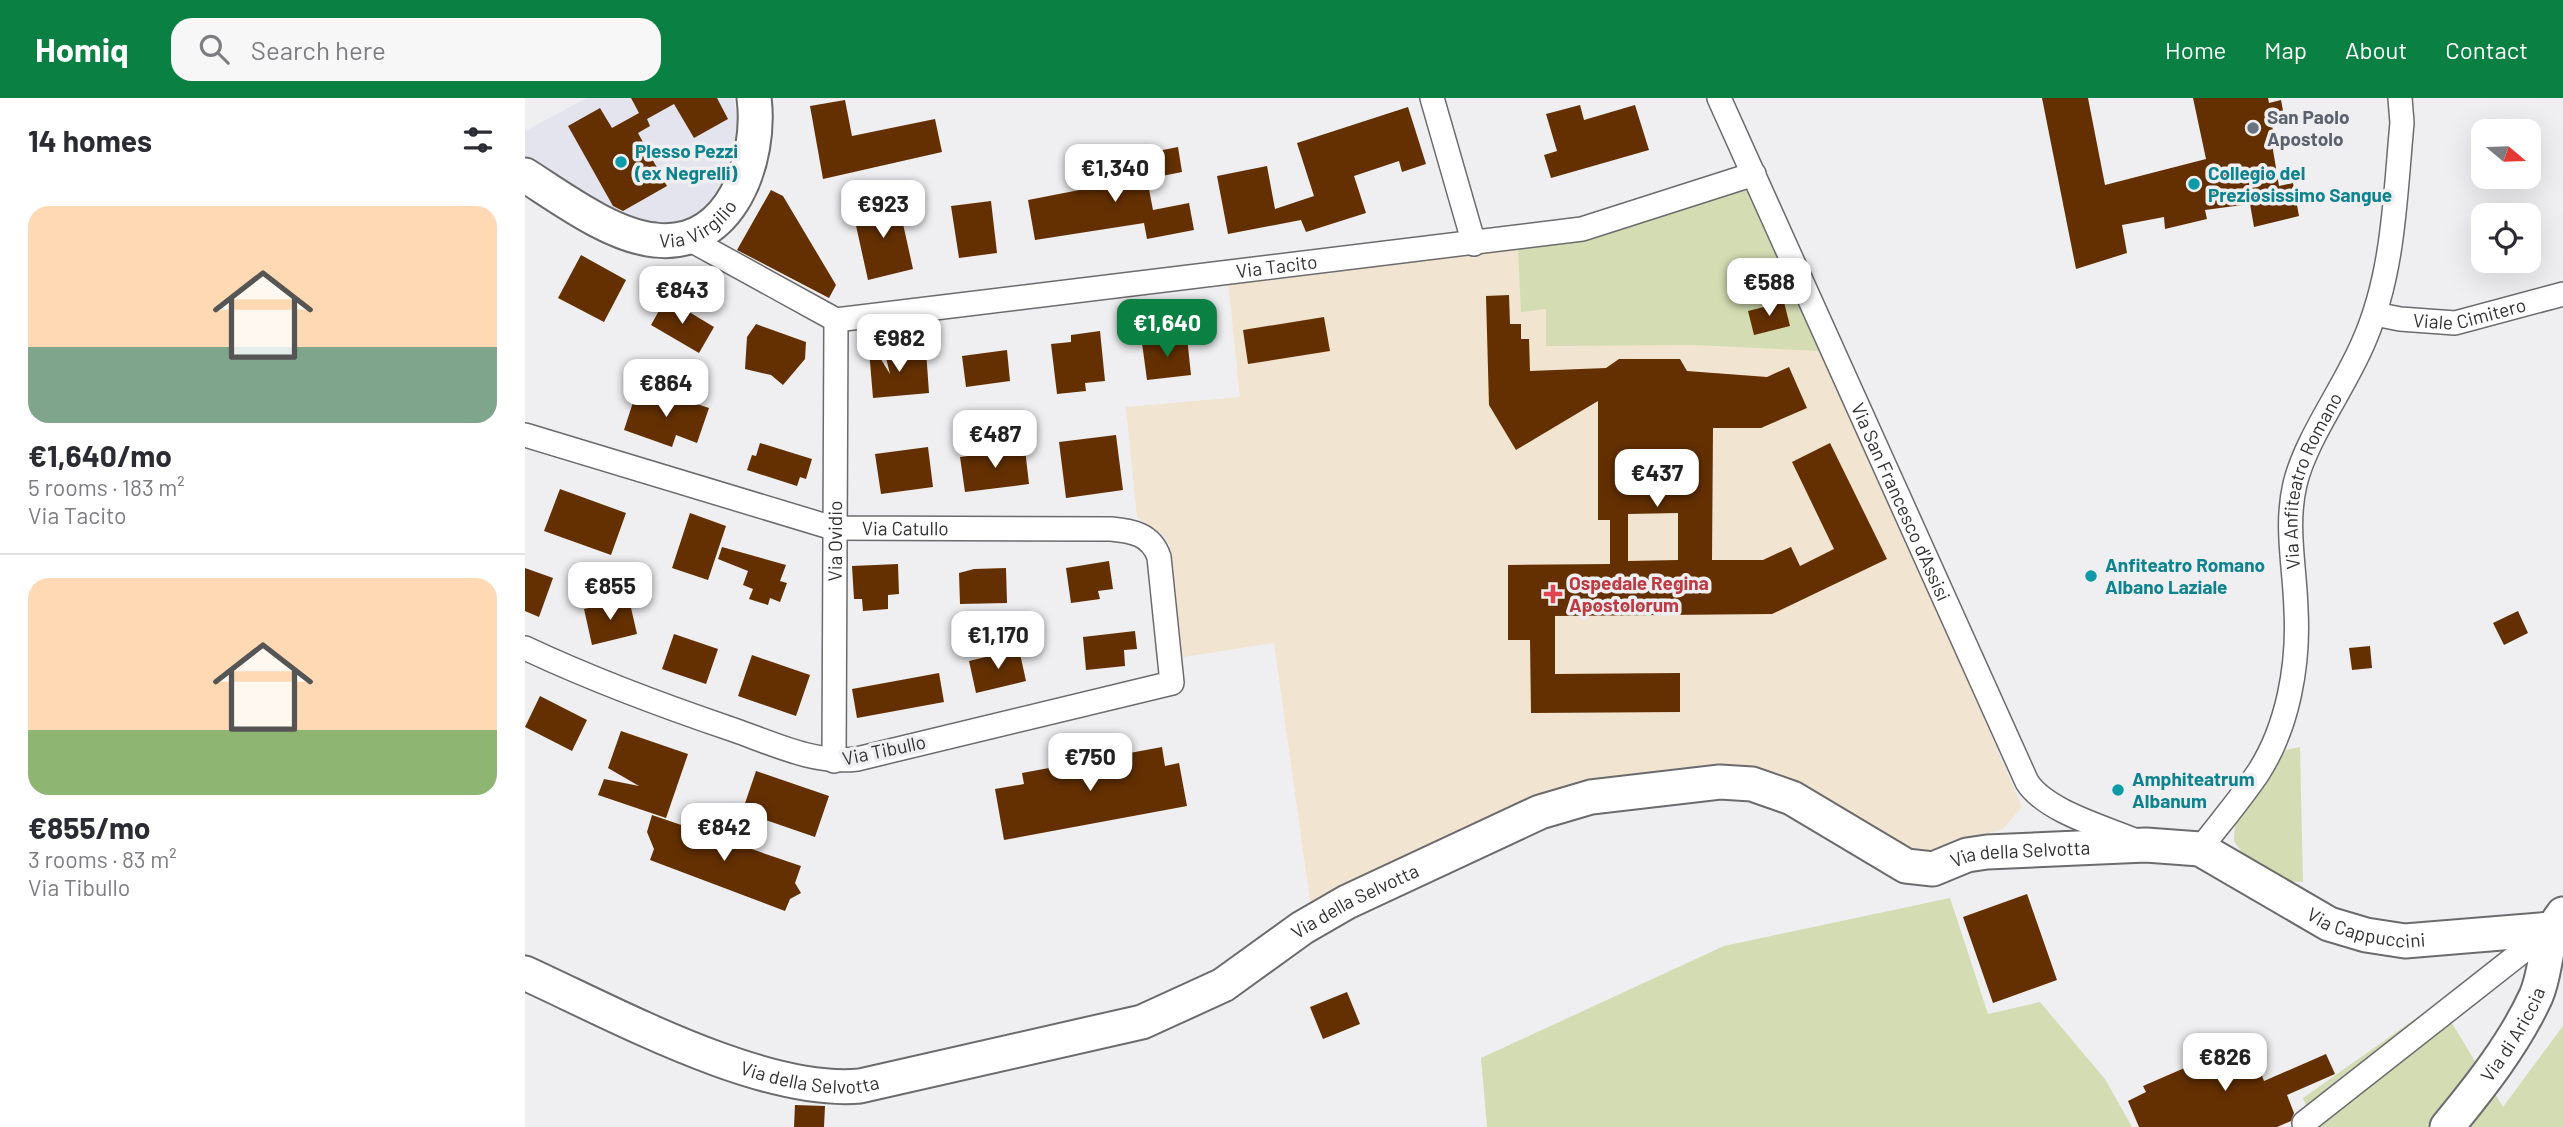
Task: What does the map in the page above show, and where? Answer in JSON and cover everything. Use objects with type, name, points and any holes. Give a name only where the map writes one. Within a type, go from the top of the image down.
[{"type":"street","name":"Via Virgilio","points":[[525,175],[586,213],[643,238],[666,241],[687,238],[717,220],[743,182],[755,136],[754,98]]},
{"type":"street","points":[[1431,98],[1474,244]]},
{"type":"street","name":"Via San Francesco d'Assisi","points":[[1719,98],[2027,782],[2035,792],[2053,805],[2146,845]]},
{"type":"street","name":"Via Anfiteatro Romano","points":[[2200,849],[2259,772],[2283,715],[2293,672],[2296,635],[2290,539],[2295,483],[2304,457],[2346,382],[2375,314],[2386,271],[2393,217],[2402,123],[2400,98]]},
{"type":"street","name":"Via Tacito","points":[[837,320],[1582,229],[1753,174]]},
{"type":"street","points":[[687,238],[837,320]]},
{"type":"street","name":"Viale Cimitero","points":[[2375,314],[2400,320],[2455,323],[2563,294]]},
{"type":"street","name":"Via Ovidio","points":[[834,761],[833,528],[837,320]]},
{"type":"street","name":"Via Catullo","points":[[525,435],[833,528],[1111,528],[1137,533],[1153,544],[1159,557],[1172,683]]},
{"type":"street","name":"Via Tibullo","points":[[525,649],[690,715],[810,757],[834,761],[857,758],[1172,683]]},
{"type":"street","name":"Via della Selvotta","points":[[525,973],[711,1056],[787,1080],[845,1088],[879,1083],[1142,1022],[1223,985],[1302,928],[1347,902],[1540,812],[1591,797],[1720,782],[1766,786],[1806,806],[1896,862],[1923,870],[1978,853],[2146,845],[2200,849]]},
{"type":"street","name":"Via Cappuccini","points":[[2200,849],[2329,924],[2366,935],[2405,941],[2557,922]]},
{"type":"street","points":[[2304,1123],[2557,922]]},
{"type":"street","name":"Via di Ariccia","points":[[2447,1127],[2489,1076],[2537,995],[2557,922]]},
{"type":"shaded area","points":[[587,98],[733,98],[741,134],[739,164],[695,231],[624,223],[525,160],[525,131]]},
{"type":"shaded area","name":"Ospedale Regina Apostolorum","points":[[1752,184],[2022,807],[2003,829],[1923,852],[1910,851],[1800,785],[1760,768],[1722,766],[1584,781],[1538,798],[1311,907],[1274,643],[1183,657],[1170,545],[1163,535],[1137,517],[1126,407],[1240,397],[1228,280],[1580,236]]},
{"type":"green space","points":[[1750,187],[1822,351],[1694,345],[1546,346],[1546,309],[1521,312],[1518,246],[1580,239]]},
{"type":"green space","points":[[2300,747],[2303,882],[2277,881],[2251,866],[2234,841],[2235,820],[2281,751]]},
{"type":"green space","points":[[1950,898],[1988,1014],[2040,1002],[2105,1079],[2132,1127],[1487,1127],[1481,1058],[1724,946]]},
{"type":"green space","points":[[2439,1002],[2503,1107],[2563,1026],[2563,1127],[2315,1127],[2303,1098]]},
{"type":"building","name":"Plesso Pezzi (ex Negrelli)","points":[[631,98],[717,98],[728,119],[694,138],[674,104],[647,119],[650,126],[638,133],[667,186],[623,211],[613,206],[568,126],[600,108],[612,128],[639,113]]},
{"type":"building","name":"Collegio del Preziosissimo Sangue","points":[[2042,98],[2088,98],[2105,185],[2206,159],[2193,98],[2268,98],[2269,103],[2281,100],[2285,121],[2272,125],[2273,131],[2270,132],[2279,186],[2293,183],[2299,216],[2254,227],[2250,204],[2205,210],[2207,219],[2165,229],[2164,217],[2122,225],[2127,253],[2076,269]]},
{"type":"building","points":[[845,100],[852,136],[935,119],[942,152],[823,179],[810,106]]},
{"type":"building","points":[[1580,105],[1584,120],[1635,105],[1649,150],[1551,178],[1544,155],[1557,151],[1546,114]]},
{"type":"building","points":[[1408,107],[1426,164],[1402,172],[1399,161],[1354,176],[1366,213],[1306,232],[1301,220],[1228,234],[1217,176],[1267,166],[1275,209],[1314,196],[1297,143]]},
{"type":"building","points":[[1178,147],[1182,172],[1147,179],[1153,210],[1189,203],[1194,230],[1147,239],[1144,223],[1035,240],[1028,200],[1136,179],[1132,156]]},
{"type":"building","points":[[771,190],[783,196],[836,285],[829,298],[737,250]]},
{"type":"building","points":[[898,201],[913,269],[868,280],[853,212]]},
{"type":"building","points":[[991,201],[997,253],[959,258],[951,206]]},
{"type":"building","points":[[581,255],[626,280],[604,322],[558,298]]},
{"type":"building","points":[[1509,295],[1510,324],[1521,324],[1521,339],[1529,339],[1530,371],[1606,368],[1619,359],[1680,359],[1687,371],[1767,377],[1789,367],[1807,408],[1761,428],[1713,428],[1712,560],[1763,560],[1791,547],[1800,566],[1834,549],[1792,462],[1830,443],[1887,559],[1772,614],[1555,616],[1555,674],[1680,673],[1680,712],[1531,713],[1530,640],[1508,640],[1508,565],[1610,564],[1610,520],[1598,520],[1598,401],[1516,450],[1489,405],[1486,296]],"holes":[[[1678,513],[1678,560],[1628,561],[1628,514]]]},
{"type":"building","points":[[666,298],[714,327],[699,353],[651,325]]},
{"type":"building","points":[[1784,302],[1790,326],[1754,335],[1748,311]]},
{"type":"building","points":[[1324,317],[1330,351],[1248,364],[1243,330]]},
{"type":"building","points":[[756,324],[806,342],[805,359],[783,385],[771,375],[745,369],[747,337]]},
{"type":"building","points":[[1100,331],[1105,381],[1085,383],[1086,391],[1057,394],[1051,344],[1071,342],[1071,335]]},
{"type":"building","points":[[1187,337],[1191,375],[1147,380],[1142,343]]},
{"type":"building","points":[[868,338],[890,374],[885,354],[926,350],[929,393],[873,398]]},
{"type":"building","points":[[1007,350],[1010,381],[966,387],[962,356]]},
{"type":"building","points":[[637,390],[671,402],[673,396],[709,408],[697,443],[676,435],[672,447],[624,430]]},
{"type":"building","points":[[1116,435],[1123,490],[1066,498],[1059,442]]},
{"type":"building","points":[[760,443],[812,459],[806,479],[800,477],[797,486],[747,470]]},
{"type":"building","points":[[928,447],[933,487],[881,494],[875,454]]},
{"type":"building","points":[[1025,449],[1029,484],[965,492],[960,457]]},
{"type":"building","points":[[560,489],[626,513],[611,555],[544,531]]},
{"type":"building","points":[[690,513],[726,526],[708,580],[672,568]]},
{"type":"building","points":[[722,547],[786,565],[780,581],[787,583],[780,602],[770,598],[768,605],[749,599],[753,589],[743,585],[748,571],[718,559]]},
{"type":"building","points":[[1109,561],[1113,589],[1098,591],[1100,599],[1071,603],[1066,568]]},
{"type":"building","points":[[898,564],[899,594],[888,595],[888,609],[863,611],[862,599],[854,599],[852,566]]},
{"type":"building","points":[[525,568],[553,578],[539,617],[525,611]]},
{"type":"building","points":[[1006,568],[1007,603],[960,604],[959,573],[974,569]]},
{"type":"building","points":[[629,599],[637,634],[592,645],[584,609]]},
{"type":"building","points":[[2518,611],[2528,633],[2504,645],[2493,623]]},
{"type":"building","points":[[1135,631],[1137,649],[1124,650],[1125,666],[1086,670],[1083,637]]},
{"type":"building","points":[[674,634],[718,649],[706,684],[662,669]]},
{"type":"building","points":[[2370,646],[2372,668],[2352,670],[2349,648]]},
{"type":"building","points":[[1019,649],[1026,681],[976,693],[969,661]]},
{"type":"building","points":[[752,655],[810,675],[796,716],[738,696]]},
{"type":"building","points":[[939,673],[944,702],[857,718],[852,689]]},
{"type":"building","points":[[540,696],[587,720],[572,751],[525,727]]},
{"type":"building","points":[[621,731],[688,754],[666,818],[598,795],[604,779],[639,786],[608,768]]},
{"type":"building","points":[[1162,747],[1165,766],[1179,763],[1187,806],[1004,840],[995,789],[1024,784],[1022,773]]},
{"type":"building","points":[[756,771],[829,796],[815,837],[742,812]]},
{"type":"building","points":[[652,815],[801,866],[795,883],[801,893],[790,899],[785,911],[650,860],[654,849],[647,832]]},
{"type":"building","points":[[2027,894],[2057,980],[1993,1003],[1963,917]]},
{"type":"building","points":[[1347,992],[1360,1024],[1323,1039],[1310,1007]]},
{"type":"building","points":[[2249,1040],[2264,1081],[2326,1054],[2335,1074],[2287,1095],[2294,1113],[2291,1121],[2277,1127],[2139,1127],[2128,1101],[2146,1092],[2143,1086]]},
{"type":"building","points":[[795,1105],[825,1106],[824,1127],[794,1127]]},
{"type":"place","name":"San Paolo Apostolo","points":[[2253,128]]},
{"type":"place","name":"Plesso Pezzi (ex Negrelli)","points":[[621,162]]},
{"type":"place","name":"Collegio del Preziosissimo Sangue","points":[[2194,184]]},
{"type":"place","name":"Anfiteatro Romano Albano Laziale","points":[[2091,576]]},
{"type":"place","name":"Ospedale Regina Apostolorum","points":[[1553,594]]},
{"type":"place","name":"Amphiteatrum Albanum","points":[[2118,790]]}]
